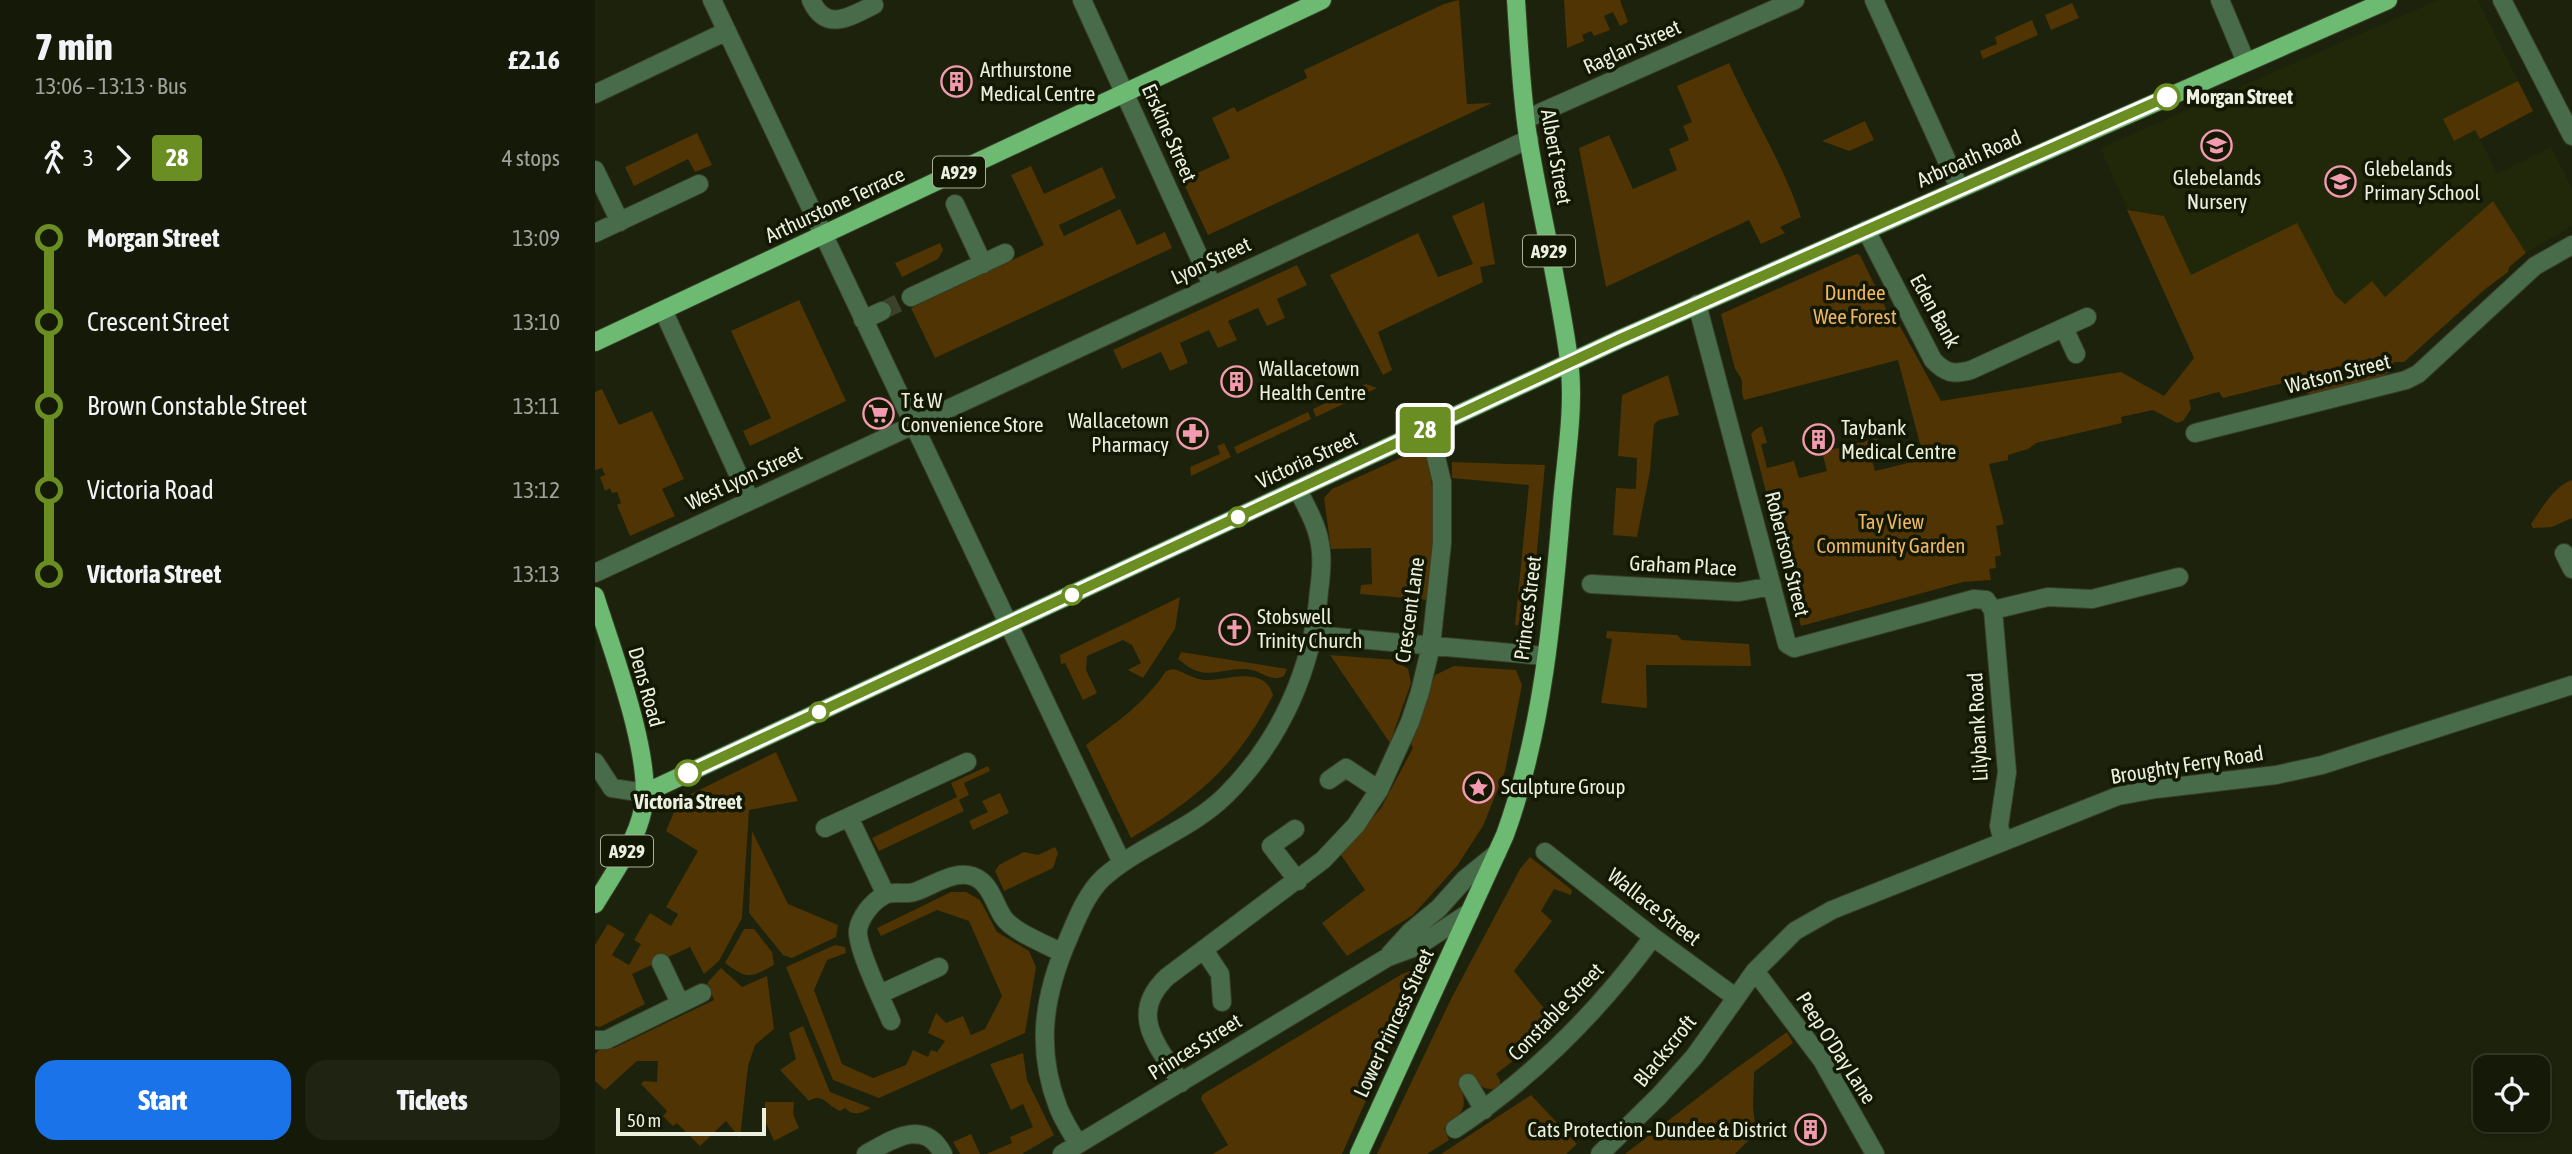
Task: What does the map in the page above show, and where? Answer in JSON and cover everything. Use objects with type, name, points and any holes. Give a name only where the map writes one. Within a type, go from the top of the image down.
[{"type":"main road","name":"Arthurstone Terrace","points":[[595,342],[1322,0]]},
{"type":"main road","name":"Albert Street","points":[[1516,0],[1526,119],[1569,362]]},
{"type":"main road","name":"Arbroath Road","points":[[1569,362],[1959,187],[2388,0]]},
{"type":"main road","name":"Victoria Street","points":[[645,793],[1569,362]]},
{"type":"main road","name":"Princes Street","points":[[1470,912],[1521,792],[1534,734],[1560,535],[1568,441],[1569,362]]},
{"type":"main road","name":"Dens Road","points":[[595,596],[634,728],[643,766],[645,793]]},
{"type":"main road","name":"A929","points":[[595,904],[632,841],[640,822],[645,793]]},
{"type":"main road","name":"Lower Princess Street","points":[[1359,1154],[1470,912]]},
{"type":"street","points":[[712,0],[1122,863]]},
{"type":"street","points":[[811,0],[818,14],[829,20],[843,19],[874,5]]},
{"type":"street","name":"Erskine Street","points":[[1082,0],[1212,285]]},
{"type":"street","name":"Raglan Street","points":[[1526,119],[1795,0]]},
{"type":"street","points":[[1874,0],[1959,187]]},
{"type":"street","points":[[2220,0],[2246,62]]},
{"type":"street","points":[[2503,0],[2572,136]]},
{"type":"street","points":[[595,94],[727,32]]},
{"type":"street","name":"Lyon Street","points":[[912,424],[1529,139]]},
{"type":"street","points":[[595,170],[620,222]]},
{"type":"street","points":[[595,233],[699,184]]},
{"type":"street","points":[[955,204],[983,264]]},
{"type":"street","name":"Eden Bank","points":[[1866,230],[1933,360],[1944,371],[1957,374],[1971,370],[2087,317]]},
{"type":"street","name":"Watson Street","points":[[2195,433],[2406,380],[2418,374],[2535,266],[2572,245]]},
{"type":"street","points":[[911,297],[1005,253]]},
{"type":"street","name":"Robertson Street","points":[[1697,304],[1787,644],[1794,648],[1974,599],[1986,600],[1993,610]]},
{"type":"street","points":[[663,310],[750,500]]},
{"type":"street","points":[[863,320],[881,311]]},
{"type":"street","points":[[2064,328],[2076,354]]},
{"type":"street","name":"West Lyon Street","points":[[595,573],[912,424]]},
{"type":"street","name":"Crescent Lane","points":[[1181,1083],[1151,1032],[1147,1020],[1147,1005],[1154,989],[1323,860],[1356,825],[1379,790],[1410,722],[1431,646],[1442,543],[1442,482],[1429,428]]},
{"type":"street","points":[[1078,1144],[1058,1108],[1043,1046],[1052,980],[1080,912],[1101,880],[1122,863],[1180,828],[1225,796],[1273,735],[1295,693],[1314,635],[1321,568],[1320,542],[1298,490]]},
{"type":"street","points":[[1993,610],[2048,597],[2092,599],[2179,577]]},
{"type":"street","name":"Graham Place","points":[[1591,584],[1739,592],[1772,586]]},
{"type":"street","name":"Lilybank Road","points":[[1993,610],[2007,772],[1999,826],[2003,842]]},
{"type":"street","points":[[1314,635],[1545,656]]},
{"type":"street","name":"Broughty Ferry Road","points":[[1755,971],[1795,931],[1832,910],[2118,796],[2276,775],[2322,765],[2572,685]]},
{"type":"street","points":[[595,762],[612,788],[645,793]]},
{"type":"street","points":[[825,828],[967,762]]},
{"type":"street","points":[[1329,780],[1346,768],[1379,790]]},
{"type":"street","points":[[849,817],[885,893]]},
{"type":"street","points":[[1295,828],[1271,846],[1298,881]]},
{"type":"street","name":"Wallace Street","points":[[1545,852],[1735,997]]},
{"type":"street","name":"Princes Street","points":[[1388,957],[1465,879],[1497,853]]},
{"type":"street","points":[[891,1021],[860,946],[858,930],[871,906],[885,893],[912,893],[950,876],[965,875],[979,879],[1011,926],[1062,953]]},
{"type":"street","name":"Princes Street","points":[[1062,1154],[1388,957],[1418,946],[1470,912]]},
{"type":"street","name":"Constable Street","points":[[1455,1129],[1508,1092],[1579,1026],[1615,986],[1653,937]]},
{"type":"street","points":[[1204,950],[1220,974],[1222,1002]]},
{"type":"street","points":[[661,963],[680,1003]]},
{"type":"street","points":[[880,994],[939,967]]},
{"type":"street","name":"Blackscroft","points":[[1600,1153],[1659,1096],[1694,1056],[1755,971]]},
{"type":"street","name":"Peep O'Day Lane","points":[[1755,971],[1822,1060],[1875,1154]]},
{"type":"street","points":[[595,1040],[607,1040],[702,993]]},
{"type":"street","points":[[1468,1083],[1484,1110]]},
{"type":"street","points":[[866,1154],[898,1137],[915,1133],[929,1137],[939,1145],[943,1154]]},
{"type":"shaded area","name":"Glebelands Primary School","points":[[2438,0],[2478,0],[2533,111],[2480,138],[2497,174],[2551,147],[2572,188],[2572,226],[2526,253],[2509,267],[2345,305],[2194,358],[2100,148]]},
{"type":"green space","points":[[1459,0],[1467,104],[1492,103],[1208,235],[1182,180],[1230,158],[1212,118],[1234,107],[1237,112],[1307,78],[1304,70],[1444,4]]},
{"type":"green space","points":[[1564,0],[1620,0],[1628,22],[1620,26],[1613,12],[1604,16],[1610,30],[1594,36],[1591,31],[1582,35],[1584,41],[1567,48]]},
{"type":"green space","points":[[2072,3],[2079,18],[2051,30],[2045,15]]},
{"type":"green space","points":[[2032,20],[2038,35],[1983,59],[1980,51],[1997,44],[1995,37]]},
{"type":"green space","points":[[1729,63],[1801,217],[1780,227],[1785,233],[1761,244],[1749,220],[1606,287],[1579,148],[1609,135],[1633,189],[1677,170],[1669,149],[1689,140],[1683,126],[1692,122],[1677,86]]},
{"type":"green space","points":[[2518,81],[2533,111],[2480,139],[2475,130],[2454,141],[2443,119]]},
{"type":"green space","points":[[1865,121],[1874,140],[1849,151],[1822,141]]},
{"type":"green space","points":[[697,133],[712,165],[695,172],[688,159],[634,186],[625,167]]},
{"type":"green space","points":[[1031,166],[1044,194],[1102,167],[1116,198],[1059,225],[1064,236],[1120,209],[1137,245],[1165,232],[1172,248],[935,358],[911,308],[1044,245],[1011,175]]},
{"type":"green space","points":[[2493,201],[2526,253],[2509,267],[2508,272],[2404,362],[2394,362],[2390,372],[2380,377],[2311,394],[2300,392],[2295,380],[2223,398],[2219,392],[2189,400],[2191,409],[2183,421],[2177,423],[2153,410],[2121,417],[2122,423],[2036,443],[2028,449],[2008,455],[2008,460],[1989,464],[2004,524],[1996,526],[2001,555],[1995,557],[1996,568],[1989,569],[1991,580],[1963,582],[1801,626],[1751,434],[1762,426],[1767,443],[1761,444],[1767,468],[1794,461],[1799,478],[1827,471],[1822,452],[1878,438],[1870,453],[1875,471],[1924,459],[1898,360],[1744,400],[1742,382],[1735,369],[1721,314],[1856,254],[1860,255],[1892,321],[1896,319],[1941,401],[2121,372],[2164,396],[2194,358],[2127,210],[2164,216],[2191,275],[2297,223],[2335,295],[2345,304],[2372,281],[2385,297]]},
{"type":"green space","points":[[1484,202],[1495,264],[1480,267],[1483,282],[1378,332],[1392,370],[1383,375],[1330,275],[1418,233],[1438,277],[1473,264],[1452,216]]},
{"type":"green space","points":[[940,243],[943,250],[938,259],[902,277],[895,263]]},
{"type":"green space","points":[[1297,265],[1307,285],[1277,299],[1285,318],[1267,326],[1258,308],[1228,321],[1237,340],[1218,348],[1209,330],[1180,343],[1188,363],[1170,371],[1161,352],[1122,369],[1113,350]]},
{"type":"green space","points":[[799,300],[846,401],[750,446],[743,431],[771,418],[731,331]]},
{"type":"green space","points":[[1668,375],[1679,415],[1654,424],[1650,471],[1637,537],[1613,535],[1616,488],[1636,489],[1637,458],[1618,456],[1622,395]]},
{"type":"green space","points":[[1366,384],[1377,388],[1316,417],[1313,409]]},
{"type":"green space","points":[[602,389],[619,425],[652,411],[684,479],[662,489],[675,516],[630,536],[617,505],[621,503],[617,492],[612,493],[610,488],[605,491],[600,477],[605,475],[602,468],[595,470],[595,392]]},
{"type":"green space","points":[[1308,412],[1311,419],[1237,454],[1234,447]]},
{"type":"green space","points":[[1224,443],[1231,457],[1191,476],[1190,467],[1220,454],[1217,446]]},
{"type":"green space","points":[[1418,450],[1425,453],[1432,484],[1429,600],[1416,599],[1416,590],[1407,590],[1405,598],[1360,594],[1361,585],[1372,584],[1371,548],[1331,549],[1324,498],[1332,489]]},
{"type":"green space","points":[[1452,462],[1545,465],[1530,626],[1515,625],[1529,485],[1452,478]]},
{"type":"green space","points":[[2572,480],[2572,518],[2552,527],[2533,528],[2531,524],[2549,498]]},
{"type":"green space","points":[[1180,597],[1175,629],[1143,678],[1128,670],[1141,663],[1132,645],[1123,640],[1087,656],[1086,670],[1097,693],[1083,700],[1065,663],[1061,664],[1060,655]]},
{"type":"green space","points":[[1607,631],[1677,635],[1682,640],[1749,644],[1751,666],[1646,665],[1647,708],[1601,703],[1612,639],[1606,638]]},
{"type":"green space","points":[[1181,652],[1287,669],[1284,676],[1275,678],[1245,669],[1204,673],[1192,669],[1178,659]]},
{"type":"green space","points":[[1330,655],[1396,660],[1408,669],[1411,683],[1390,743]]},
{"type":"green space","points":[[1454,666],[1516,670],[1522,685],[1505,771],[1483,826],[1457,866],[1413,915],[1347,956],[1322,923],[1365,890],[1341,855],[1381,808],[1413,748],[1409,740],[1435,675]]},
{"type":"green space","points":[[1173,669],[1204,680],[1253,677],[1268,685],[1273,695],[1260,719],[1230,761],[1176,809],[1131,838],[1086,745],[1130,711],[1166,671]]},
{"type":"green space","points":[[776,752],[798,801],[749,810],[742,918],[719,961],[704,974],[690,947],[632,974],[645,1004],[600,1027],[595,1026],[595,945],[608,924],[625,934],[612,955],[629,965],[641,944],[634,940],[650,913],[671,926],[678,914],[666,907],[698,851],[666,831],[679,800]]},
{"type":"green space","points":[[988,766],[990,771],[964,783],[969,795],[959,800],[964,811],[879,851],[872,838],[957,797],[951,783]]},
{"type":"green space","points":[[1000,793],[1009,813],[973,830],[969,821],[988,812],[982,801]]},
{"type":"green space","points":[[752,831],[788,904],[838,925],[836,937],[792,958],[783,955],[749,913]]},
{"type":"green space","points":[[1055,847],[1058,853],[1053,868],[1004,891],[995,871],[999,865],[1024,852],[1038,855]]},
{"type":"green space","points":[[1530,857],[1572,890],[1571,895],[1554,889],[1541,911],[1552,921],[1514,971],[1555,1022],[1526,1051],[1496,1074],[1500,1087],[1490,1089],[1479,1085],[1470,1074],[1458,1082],[1464,1103],[1461,1113],[1444,1128],[1449,1140],[1427,1154],[1377,1154],[1452,997],[1520,869]]},
{"type":"green space","points":[[951,892],[966,892],[980,900],[997,932],[1029,951],[1036,967],[1025,1033],[879,1098],[833,1080],[786,967],[835,945],[845,947],[846,953],[827,960],[814,990],[842,1064],[873,1078],[906,1065],[913,1050],[928,1057],[931,1050],[937,1052],[945,1041],[928,1033],[936,1013],[946,1023],[963,1016],[971,1035],[985,1029],[1002,996],[969,921],[937,910],[881,936],[877,928]]},
{"type":"green space","points":[[744,929],[754,929],[772,952],[774,965],[754,975],[744,975],[725,963]]},
{"type":"green space","points":[[721,968],[742,987],[767,976],[774,1029],[755,1045],[748,1066],[740,1138],[726,1121],[700,1146],[677,1123],[673,1126],[663,1116],[667,1111],[641,1084],[644,1081],[657,1082],[658,1061],[637,1061],[605,1090],[595,1081],[595,1054],[600,1049],[614,1048],[714,1000],[707,983]]},
{"type":"green space","points":[[1410,971],[1415,973],[1419,982],[1342,1154],[1213,1154],[1228,1145],[1201,1099],[1203,1094]]},
{"type":"green space","points":[[803,1026],[830,1092],[871,1108],[855,1113],[845,1108],[840,1111],[822,1099],[809,1101],[780,1070],[796,1059],[789,1033]]},
{"type":"green space","points":[[1787,1032],[1793,1043],[1754,1072],[1753,1107],[1756,1133],[1735,1154],[1625,1154],[1731,1072]]},
{"type":"green space","points":[[1023,1053],[1027,1080],[1054,1135],[1022,1154],[986,1154],[1012,1143],[1010,1137],[1033,1127],[1023,1104],[1011,1110],[990,1064]]},
{"type":"green space","points":[[1531,1095],[1577,1144],[1566,1154],[1441,1154]]},
{"type":"green space","points":[[765,1102],[794,1102],[793,1114],[799,1128],[774,1141],[765,1121]]},
{"type":"green space","points":[[971,1134],[980,1154],[960,1154],[953,1142]]},
{"type":"tunnel","points":[[882,311],[911,297]]},
{"type":"bus line","name":"28","points":[[688,773],[1620,339],[2167,97]]},
{"type":"place","name":"Arthurstone Medical Centre","points":[[957,82]]},
{"type":"place","name":"Morgan Street","points":[[2167,97]]},
{"type":"place","name":"Glebelands Nursery","points":[[2217,146]]},
{"type":"place","name":"Glebelands Primary School","points":[[2341,181]]},
{"type":"place","name":"Wallacetown Health Centre","points":[[1236,381]]},
{"type":"place","name":"T & W Convenience Store","points":[[878,413]]},
{"type":"place","name":"Wallacetown Pharmacy","points":[[1192,433]]},
{"type":"place","name":"Taybank Medical Centre","points":[[1818,440]]},
{"type":"place","name":"Stobswell Trinity Church","points":[[1234,629]]},
{"type":"place","name":"Victoria Street","points":[[688,773]]},
{"type":"place","name":"Sculpture Group","points":[[1478,787]]},
{"type":"place","name":"Cats Protection - Dundee & District","points":[[1810,1130]]},
{"type":"park label","name":"Dundee Wee Forest","points":[[1855,305]]},
{"type":"park label","name":"Tay View Community Garden","points":[[1891,534]]}]
